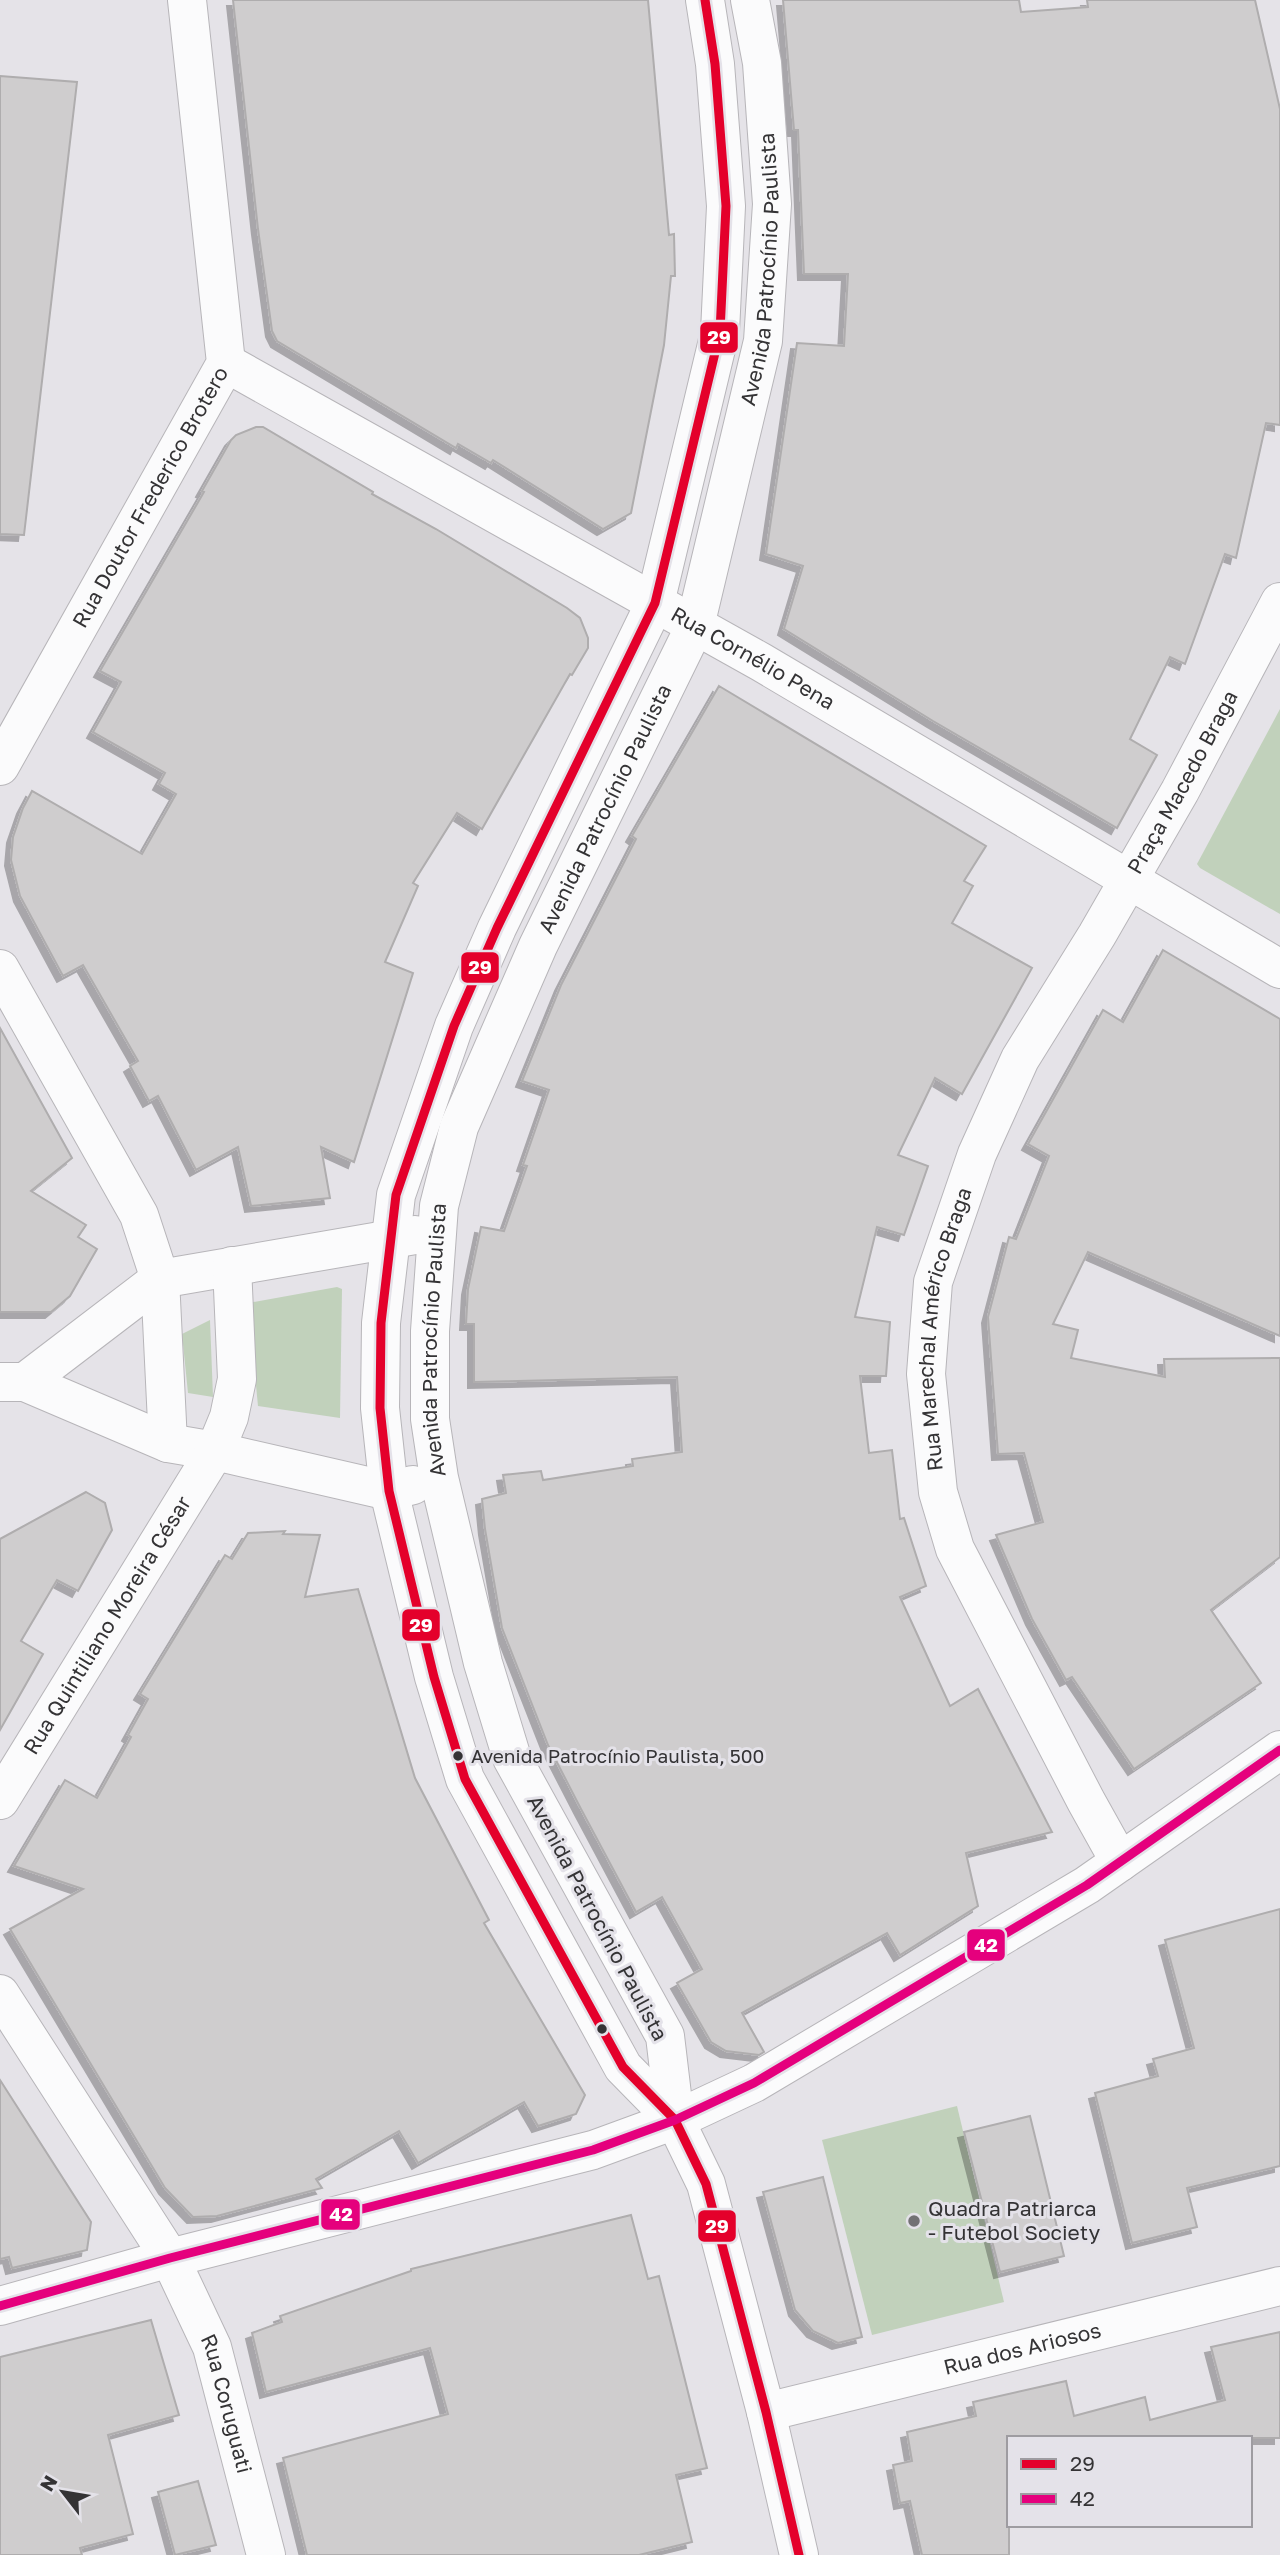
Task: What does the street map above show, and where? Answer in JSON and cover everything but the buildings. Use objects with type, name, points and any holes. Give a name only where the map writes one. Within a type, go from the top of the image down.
[{"type":"street","name":"Rua Doutor Frederico Brotero","points":[[0,766],[226,363],[187,0]]},
{"type":"street","name":"Avenida Patrocínio Paulista","points":[[675,2120],[623,2067],[465,1779],[434,1677],[389,1490],[380,1408],[381,1323],[396,1195],[454,1026],[497,928],[628,664],[655,603],[720,332],[726,206],[715,64],[705,0]]},
{"type":"street","name":"Avenida Patrocínio Paulista","points":[[675,2120],[665,2036],[512,1758],[483,1663],[439,1478],[430,1419],[430,1331],[439,1206],[459,1127],[538,946],[695,626],[763,341],[772,204],[762,63],[750,0]]},
{"type":"street","name":"Rua Cornélio Pena","points":[[226,363],[761,662],[1128,880]]},
{"type":"street","name":"Praça Macedo Braga","points":[[1280,602],[1180,791],[1128,880],[1280,969]]},
{"type":"street","name":"Rua Marechal Américo Braga","points":[[1120,1862],[955,1549],[938,1492],[926,1374],[933,1282],[977,1154],[1020,1059],[1128,880]]},
{"type":"street","points":[[0,969],[139,1215],[159,1279],[168,1443]]},
{"type":"street","points":[[13,1382],[159,1279],[436,1232]]},
{"type":"street","name":"Rua Quintiliano Moreira César","points":[[0,1800],[215,1451],[229,1417],[237,1379],[232,1266]]},
{"type":"street","points":[[13,1382],[168,1443],[389,1490],[439,1478]]},
{"type":"street","points":[[0,2306],[170,2258],[593,2150],[675,2120],[754,2083],[1087,1885],[1280,1750]]},
{"type":"street","points":[[0,1994],[170,2258]]},
{"type":"street","points":[[675,2120],[706,2183],[766,2412],[799,2555]]},
{"type":"street","name":"Rua Coruguati","points":[[170,2258],[212,2347],[267,2555]]},
{"type":"street","name":"Rua dos Ariosos","points":[[766,2412],[1280,2286]]},
{"type":"green space","points":[[1280,709],[1280,914],[1197,864]]},
{"type":"green space","points":[[337,1287],[342,1289],[340,1418],[258,1406],[248,1303]]},
{"type":"green space","points":[[210,1320],[213,1397],[188,1393],[182,1334]]},
{"type":"green space","name":"Quadra Patriarca - Futebol Society","points":[[957,2106],[1004,2302],[872,2335],[822,2140]]},
{"type":"transit line","name":"29","points":[[705,0],[715,64],[726,206],[720,332],[655,603],[497,928],[454,1026],[396,1195],[381,1323],[380,1408],[389,1491],[434,1677],[465,1779],[623,2067],[675,2120],[706,2184],[766,2412],[799,2555]]},
{"type":"transit line","name":"42","points":[[0,2306],[170,2258],[593,2150],[675,2120],[754,2083],[1087,1885],[1280,1750]]},
{"type":"place","name":"Avenida Patrocínio Paulista, 500","points":[[458,1756]]},
{"type":"place","name":"Quadra Patriarca - Futebol Society","points":[[914,2221]]}]
